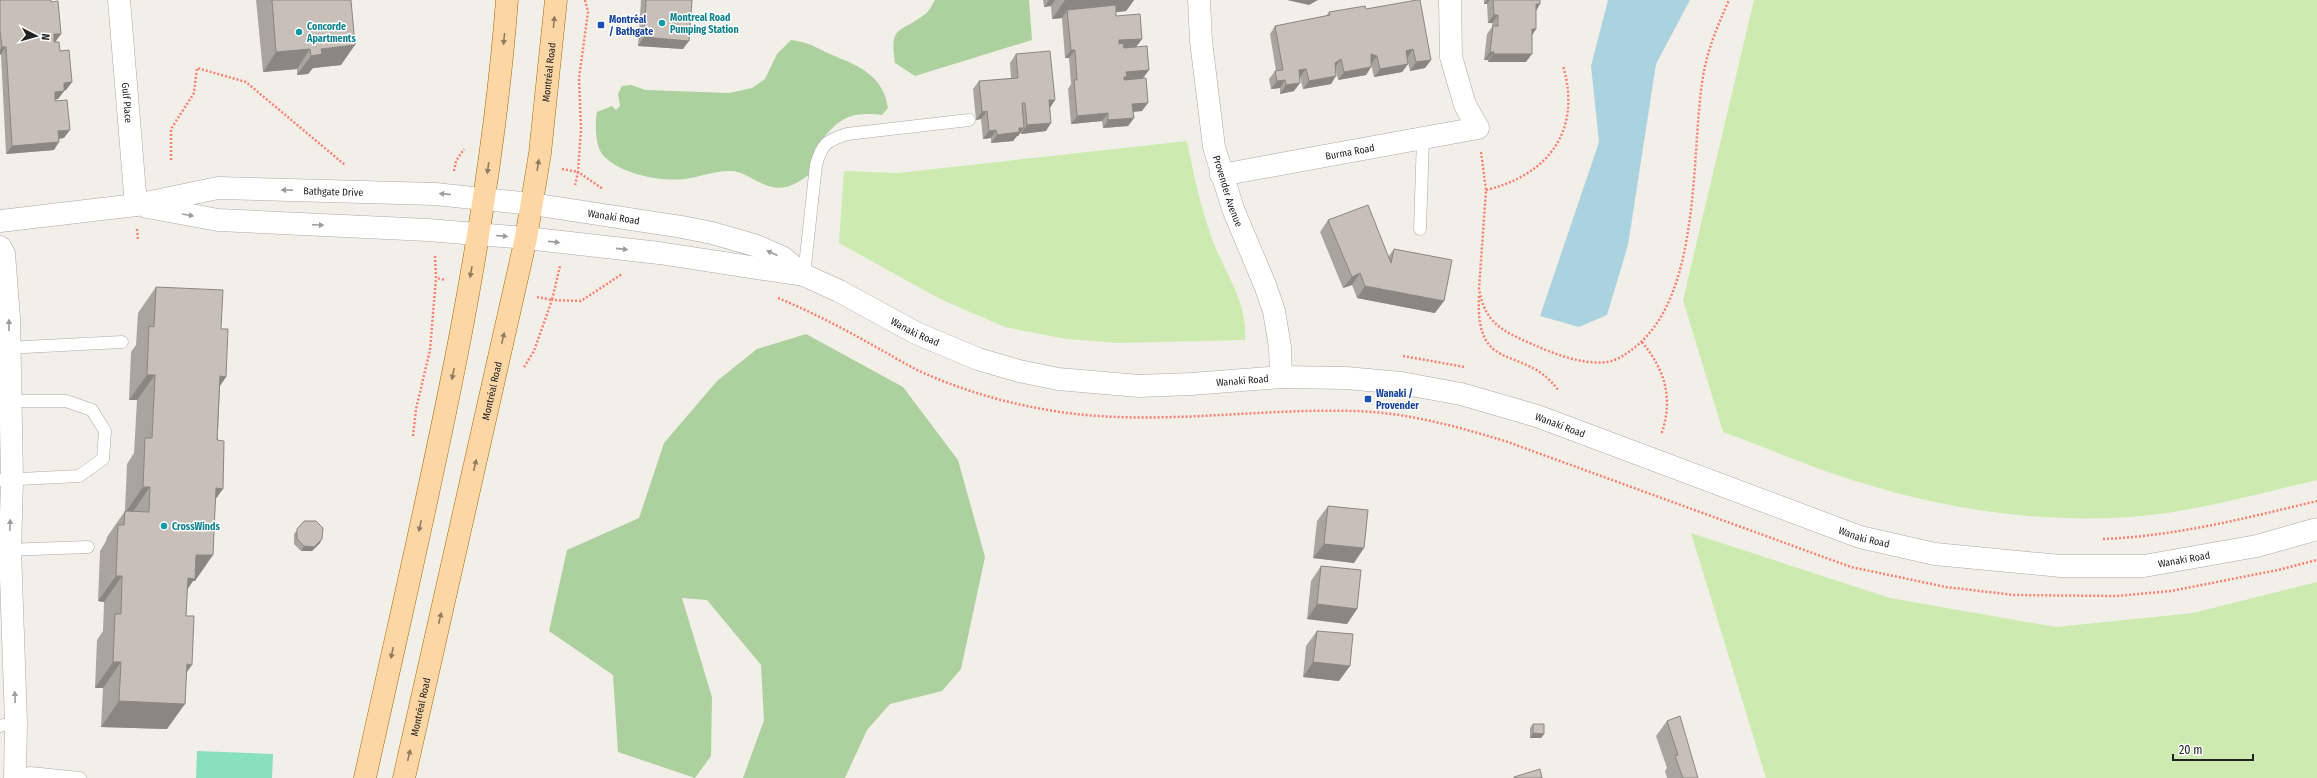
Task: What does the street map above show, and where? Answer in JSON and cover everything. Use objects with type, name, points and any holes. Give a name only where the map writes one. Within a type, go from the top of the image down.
[{"type":"main road","points":[[365,778],[452,375],[478,234],[494,130],[507,0]]},
{"type":"main road","name":"Montréal Road","points":[[404,778],[526,238],[540,153],[556,0]]},
{"type":"street","name":"Gulf Place","points":[[120,0],[136,205]]},
{"type":"street","name":"Provender Avenue","points":[[1199,0],[1201,41],[1214,147],[1233,209],[1265,285],[1274,312],[1280,347],[1281,377]]},
{"type":"street","points":[[1450,0],[1451,57],[1465,105],[1478,128]]},
{"type":"street","name":"Burma Road","points":[[1222,175],[1478,128]]},
{"type":"street","name":"Bathgate Drive","points":[[0,221],[136,205],[218,188],[435,194],[532,204]]},
{"type":"street","name":"Wanaki Road","points":[[532,204],[712,232],[754,245],[782,257],[804,275],[945,346],[978,359],[1019,371],[1058,379],[1139,386],[1191,384],[1281,377],[1346,378],[1401,383],[1461,394],[1501,404],[1632,451],[1860,537],[1935,554],[2061,566],[2100,568],[2144,566],[2257,546],[2317,529]]},
{"type":"street","name":"Bathgate Drive","points":[[136,205],[218,220],[526,238]]},
{"type":"street","name":"Wanaki Road","points":[[526,238],[659,253],[804,275]]},
{"type":"street","points":[[0,246],[4,254],[4,348],[10,401],[6,480],[5,550],[8,724],[15,778]]},
{"type":"lane","points":[[804,275],[816,166],[820,150],[830,140],[847,134],[969,120]]},
{"type":"lane","points":[[1420,229],[1423,138]]},
{"type":"lane","points":[[4,348],[122,342]]},
{"type":"lane","points":[[6,480],[79,476],[103,459],[105,431],[92,410],[66,402],[10,401]]},
{"type":"lane","points":[[5,550],[88,547]]},
{"type":"lane","points":[[23,778],[30,773],[80,778]]},
{"type":"path","points":[[1479,289],[1482,304],[1488,318],[1498,327],[1533,345],[1570,358],[1589,362],[1608,362],[1624,356],[1642,342],[1656,326],[1671,295],[1684,247],[1692,199],[1706,61],[1729,0]]},
{"type":"path","points":[[1486,190],[1518,180],[1546,159],[1558,144],[1566,127],[1570,108],[1569,86],[1563,66]]},
{"type":"path","points":[[171,160],[171,128],[194,93],[197,68],[246,82],[350,170]]},
{"type":"path","points":[[1478,128],[1486,190],[1478,315],[1481,334],[1488,346],[1507,358],[1535,368],[1548,376],[1558,390]]},
{"type":"path","points":[[522,371],[534,351],[552,300],[571,302],[580,301],[626,271]]},
{"type":"path","points":[[775,297],[816,314],[924,373],[961,388],[995,398],[1053,411],[1113,418],[1163,418],[1348,410],[1394,414],[1451,425],[1505,441],[1851,567],[1946,587],[2014,595],[2117,596],[2171,591],[2278,570],[2317,560]]},
{"type":"path","points":[[1642,342],[1657,360],[1664,380],[1666,403],[1660,438]]},
{"type":"green space","points":[[935,0],[1029,0],[1032,40],[915,76],[895,63],[895,36],[903,28],[926,14]]},
{"type":"green space","points":[[1754,0],[2317,0],[2317,480],[2224,502],[2167,513],[2126,517],[2043,517],[1961,507],[1920,499],[1825,471],[1723,432],[1683,300]]},
{"type":"green space","points":[[791,40],[810,45],[863,70],[877,81],[886,98],[888,108],[882,115],[858,115],[842,120],[828,132],[814,150],[815,169],[797,183],[790,186],[776,188],[734,171],[719,172],[675,180],[652,178],[618,167],[602,154],[597,139],[597,112],[612,106],[616,110],[620,106],[618,94],[622,86],[631,85],[646,90],[729,93],[752,88],[765,79],[777,54]]},
{"type":"green space","points":[[1187,141],[1197,187],[1210,233],[1233,285],[1242,311],[1245,325],[1245,340],[1119,343],[1066,339],[1005,327],[940,299],[839,243],[844,171],[897,173]]},
{"type":"green space","points":[[806,334],[903,387],[958,460],[985,557],[961,669],[942,691],[890,704],[867,730],[845,778],[743,778],[764,720],[761,665],[707,600],[682,598],[712,697],[711,756],[695,778],[618,752],[613,675],[549,631],[567,550],[639,518],[664,443],[717,381],[757,349]]},
{"type":"green space","points":[[1691,533],[1890,598],[2056,627],[2193,613],[2317,582],[2317,778],[1766,778]]},
{"type":"green space","points":[[197,751],[273,754],[272,778],[196,778]]},
{"type":"water","points":[[1608,0],[1690,0],[1656,64],[1628,245],[1607,315],[1579,327],[1540,316],[1599,142],[1591,66]]},
{"type":"building","points":[[0,0],[58,1],[61,34],[54,34],[54,42],[59,42],[60,51],[69,50],[72,82],[64,83],[64,91],[55,92],[55,101],[67,100],[70,130],[58,131],[59,142],[12,146],[6,47],[2,47],[0,31]]},
{"type":"building","points":[[272,0],[351,0],[355,45],[321,49],[322,54],[311,56],[310,49],[276,52]]},
{"type":"building","name":"Montreal Road Pumping Station","points":[[646,0],[692,0],[689,41],[644,37]]},
{"type":"building","points":[[1420,0],[1431,60],[1416,62],[1413,49],[1406,51],[1408,64],[1380,69],[1377,56],[1371,54],[1371,67],[1344,72],[1341,59],[1335,63],[1336,76],[1309,81],[1306,69],[1299,70],[1300,83],[1286,85],[1285,80],[1277,81],[1275,71],[1283,70],[1275,26],[1330,15],[1329,12],[1365,6],[1366,9]]},
{"type":"building","points":[[1493,0],[1540,0],[1540,4],[1536,4],[1536,29],[1532,29],[1532,54],[1493,54],[1494,52],[1490,52],[1493,26],[1498,26],[1498,15],[1494,15]]},
{"type":"building","points":[[1116,5],[1116,16],[1140,14],[1142,39],[1119,40],[1119,44],[1123,43],[1124,48],[1147,46],[1149,70],[1126,72],[1127,77],[1124,77],[1124,80],[1146,78],[1148,103],[1132,104],[1134,118],[1108,120],[1108,113],[1077,116],[1074,80],[1077,80],[1075,50],[1071,50],[1067,10]]},
{"type":"building","points":[[1050,51],[1055,100],[1049,100],[1051,123],[1027,125],[1025,103],[1022,103],[1024,128],[1019,128],[1019,132],[997,135],[996,130],[989,131],[987,111],[982,112],[979,81],[1018,78],[1016,54]]},
{"type":"building","points":[[1368,205],[1391,263],[1394,249],[1452,260],[1444,301],[1365,286],[1360,273],[1352,277],[1328,220]]},
{"type":"building","name":"CrossWinds","points":[[156,287],[223,290],[221,329],[228,329],[226,377],[220,376],[217,440],[224,441],[223,489],[216,488],[213,555],[196,555],[195,579],[188,578],[186,616],[194,616],[192,665],[187,664],[185,704],[119,701],[121,662],[113,662],[115,614],[121,614],[122,576],[116,576],[118,525],[124,525],[125,511],[149,512],[150,487],[143,487],[145,438],[152,438],[155,375],[147,375],[149,326],[154,327]]},
{"type":"building","points":[[1328,506],[1368,510],[1364,548],[1324,544]]},
{"type":"building","points":[[304,521],[316,521],[323,528],[322,539],[314,547],[304,546],[297,539],[297,529]]},
{"type":"building","points":[[1321,566],[1361,570],[1357,609],[1317,604]]},
{"type":"building","points":[[1317,631],[1353,634],[1350,666],[1313,662]]},
{"type":"building","points":[[1680,716],[1698,778],[1683,778],[1675,756],[1678,755],[1667,721]]},
{"type":"building","points":[[1533,724],[1544,724],[1544,734],[1533,733]]},
{"type":"building","points":[[1540,769],[1542,778],[1514,778],[1514,777]]},
{"type":"place","name":"Montreal Road Pumping Station","points":[[662,23]]},
{"type":"place","name":"Montréal / Bathgate","points":[[601,25]]},
{"type":"place","name":"Concorde Apartments","points":[[299,32]]},
{"type":"place","name":"Wanaki / Provender","points":[[1368,399]]},
{"type":"place","name":"CrossWinds","points":[[164,526]]}]
